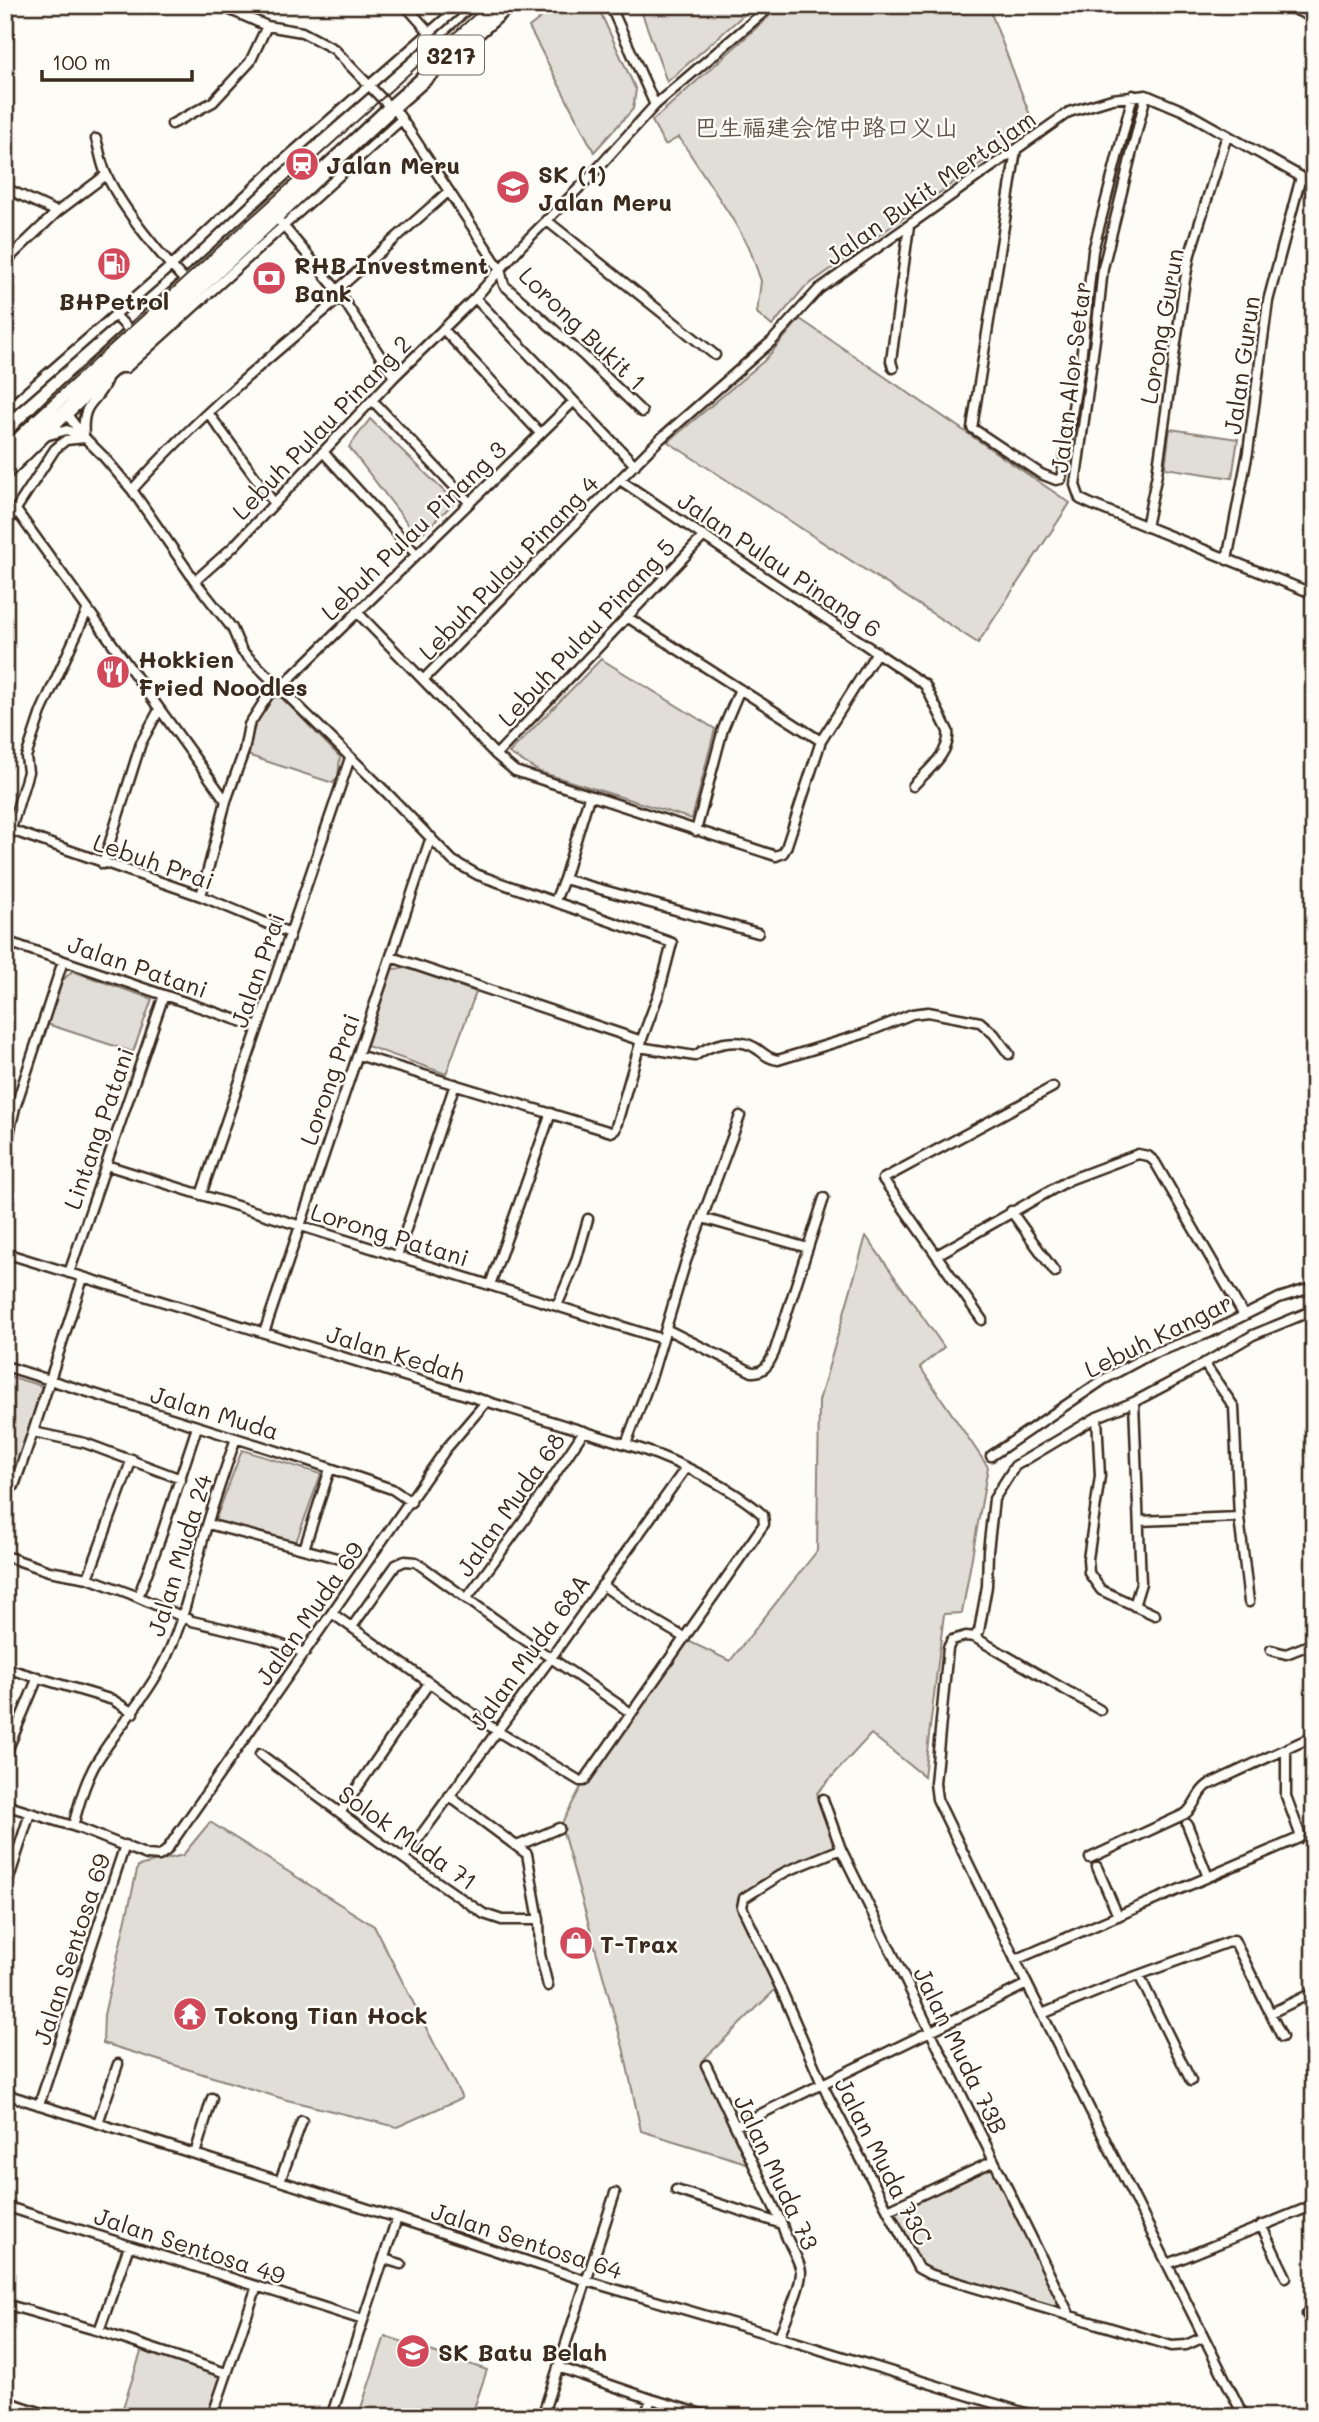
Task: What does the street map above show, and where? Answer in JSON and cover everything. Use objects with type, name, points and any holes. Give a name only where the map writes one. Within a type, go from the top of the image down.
[{"type":"highway","name":"3217","points":[[5,453],[61,406],[111,370],[279,221],[389,104],[492,5]]},
{"type":"highway","name":"3217","points":[[5,472],[41,437],[61,406],[132,333],[389,104],[508,5]]},
{"type":"street","name":"Lorong Bukit 1","points":[[219,5],[267,26],[302,32],[334,49],[402,119],[500,269],[504,285],[642,412]]},
{"type":"street","points":[[405,5],[429,33]]},
{"type":"street","points":[[5,411],[171,266],[277,166],[461,5]]},
{"type":"street","points":[[611,5],[655,105]]},
{"type":"street","name":"Lebuh Pulau Pinang 2","points":[[195,581],[233,547],[394,377],[475,298],[655,105],[772,5]]},
{"type":"street","points":[[1285,5],[1314,18]]},
{"type":"street","points":[[172,124],[212,102],[222,92],[250,62],[267,26]]},
{"type":"street","points":[[1016,150],[972,428],[1056,481],[1061,479],[1082,360],[1093,250],[1133,95]]},
{"type":"street","name":"Jalan Bukit Mertajam","points":[[620,480],[659,440],[772,341],[819,289],[1069,112],[1105,101],[1146,95],[1184,111],[1314,184]]},
{"type":"street","name":"Jalan Alor Setar","points":[[1146,95],[1103,268],[1075,485],[1080,499],[1314,594]]},
{"type":"street","points":[[394,377],[339,293],[279,221],[402,119]]},
{"type":"street","name":"Lorong Gurun","points":[[1146,527],[1157,474],[1185,280],[1227,135]]},
{"type":"street","points":[[96,139],[106,175],[133,216],[187,283]]},
{"type":"street","points":[[5,262],[57,212],[106,175]]},
{"type":"street","name":"Jalan Gurun","points":[[1227,560],[1248,452],[1268,301],[1301,177]]},
{"type":"street","points":[[5,188],[57,212]]},
{"type":"street","points":[[132,490],[166,452],[449,191]]},
{"type":"street","points":[[546,220],[715,355]]},
{"type":"street","points":[[893,368],[891,361],[909,226]]},
{"type":"street","points":[[475,298],[635,465]]},
{"type":"street","points":[[115,315],[132,333]]},
{"type":"street","points":[[443,329],[540,433]]},
{"type":"street","points":[[85,438],[83,419],[86,408],[104,389],[111,370]]},
{"type":"street","points":[[5,399],[15,402]]},
{"type":"street","points":[[373,401],[469,502]]},
{"type":"street","name":"Lebuh Pulau Pinang 3","points":[[201,896],[226,801],[244,751],[249,725],[278,685],[357,612],[573,401]]},
{"type":"street","points":[[61,406],[85,438],[132,490],[195,581],[232,628],[242,651],[453,861],[478,875],[672,943],[659,993],[640,1044],[615,1130],[611,1132],[358,1055]]},
{"type":"street","points":[[209,414],[274,503]]},
{"type":"street","points":[[41,437],[66,430],[85,438]]},
{"type":"street","points":[[5,526],[28,488],[61,443],[85,438]]},
{"type":"street","points":[[324,453],[416,554]]},
{"type":"street","name":"Jalan Pulau Pinang 6","points":[[620,480],[925,685],[948,731],[949,739],[946,750],[913,786]]},
{"type":"street","name":"Lebuh Pulau Pinang 4","points":[[423,680],[620,480]]},
{"type":"street","points":[[16,510],[226,801]]},
{"type":"street","name":"Lebuh Pulau Pinang 5","points":[[496,755],[704,536]]},
{"type":"street","points":[[8,828],[28,772],[26,757],[41,712],[87,611]]},
{"type":"street","points":[[357,612],[496,755],[515,771],[776,856],[786,848],[821,741],[877,652]]},
{"type":"street","points":[[627,617],[821,741]]},
{"type":"street","points":[[696,831],[723,729],[740,689]]},
{"type":"street","points":[[103,864],[141,743],[159,710]]},
{"type":"street","name":"Jalan Prai","points":[[201,1195],[350,758]]},
{"type":"street","points":[[555,901],[589,797]]},
{"type":"street","name":"Lebuh Prai","points":[[8,828],[103,864],[201,896],[290,933]]},
{"type":"street","name":"Lorong Prai","points":[[264,1333],[431,837]]},
{"type":"street","points":[[564,879],[758,933]]},
{"type":"street","name":"Jalan Patani","points":[[5,941],[258,1027]]},
{"type":"street","points":[[391,957],[640,1044],[695,1056],[725,1043],[745,1043],[771,1059],[778,1060],[863,1034],[912,1014],[928,1012],[980,1022],[994,1034],[1009,1054]]},
{"type":"street","points":[[5,1151],[15,1108],[63,961]]},
{"type":"street","name":"Lintang Patani","points":[[69,1273],[164,995]]},
{"type":"street","points":[[397,1256],[455,1084]]},
{"type":"street","points":[[982,1320],[883,1179],[1053,1087]]},
{"type":"street","points":[[490,1285],[551,1113]]},
{"type":"street","points":[[626,1444],[652,1376],[676,1292],[740,1116]]},
{"type":"street","points":[[937,1255],[1011,1211],[1089,1172],[1138,1154],[1148,1156],[1155,1162],[1243,1314]]},
{"type":"street","name":"Lorong Patani","points":[[106,1165],[662,1339]]},
{"type":"street","points":[[666,1329],[752,1372],[761,1372],[775,1353],[824,1198]]},
{"type":"street","points":[[1011,1211],[1055,1272]]},
{"type":"street","points":[[702,1218],[808,1248]]},
{"type":"street","points":[[557,1306],[576,1261],[588,1219]]},
{"type":"street","name":"Jalan Kedah","points":[[5,1253],[626,1444],[664,1457],[726,1489],[763,1515],[764,1524],[685,1638]]},
{"type":"street","points":[[15,1486],[83,1278]]},
{"type":"street","name":"Lebuh Kangar","points":[[991,1456],[1103,1380],[1149,1355],[1209,1333],[1279,1298],[1314,1287]]},
{"type":"street","points":[[974,1637],[979,1631],[987,1586],[994,1499],[1015,1466],[1097,1418],[1134,1402],[1253,1335],[1314,1310]]},
{"type":"street","points":[[1204,1363],[1234,1407],[1239,1517],[1249,1602]]},
{"type":"street","name":"Jalan Muda","points":[[5,1366],[392,1489],[411,1502]]},
{"type":"street","name":"Jalan Muda 69","points":[[125,1845],[152,1856],[159,1856],[166,1851],[446,1449],[487,1401]]},
{"type":"street","points":[[1134,1402],[1141,1583],[1134,1606]]},
{"type":"street","points":[[1097,1418],[1100,1476],[1088,1559],[1089,1573],[1101,1590],[1155,1615]]},
{"type":"street","points":[[138,1597],[197,1427]]},
{"type":"street","name":"Jalan Muda 68","points":[[467,1598],[523,1522],[584,1431]]},
{"type":"street","points":[[33,1432],[85,1443],[181,1479]]},
{"type":"street","name":"Jalan Muda 24","points":[[72,1826],[87,1781],[102,1753],[133,1713],[167,1655],[183,1617],[208,1524],[236,1438]]},
{"type":"street","points":[[88,1578],[132,1459]]},
{"type":"street","points":[[304,1549],[330,1469]]},
{"type":"street","name":"Jalan Muda 68A","points":[[404,1858],[685,1469]]},
{"type":"street","points":[[1139,1521],[1239,1517]]},
{"type":"street","points":[[208,1524],[337,1559]]},
{"type":"street","points":[[5,1556],[49,1571],[88,1578],[183,1617],[260,1637],[305,1653]]},
{"type":"street","points":[[352,1627],[396,1565],[405,1561],[416,1562],[631,1713]]},
{"type":"street","points":[[333,1614],[497,1731],[580,1781],[587,1778],[685,1638],[602,1585]]},
{"type":"street","points":[[1100,1710],[974,1637],[952,1640],[948,1647],[934,1791],[1027,1984],[1244,2417]]},
{"type":"street","points":[[1271,1650],[1286,1654],[1314,1643]]},
{"type":"street","points":[[5,1668],[113,1700],[133,1713]]},
{"type":"street","points":[[5,1756],[38,1677]]},
{"type":"street","points":[[340,1813],[429,1683]]},
{"type":"street","points":[[1090,1858],[1185,1814],[1191,1810],[1202,1789],[1314,1736]]},
{"type":"street","points":[[1015,1959],[1300,1836],[1286,1796],[1286,1749]]},
{"type":"street","name":"Solok Muda 71","points":[[263,1756],[492,1918],[538,1920]]},
{"type":"street","points":[[449,1796],[527,1854],[538,1920],[540,1954],[548,1986]]},
{"type":"street","name":"Jalan Muda 73B","points":[[823,1799],[841,1849],[1070,2316]]},
{"type":"street","points":[[5,1805],[125,1845]]},
{"type":"street","points":[[5,1891],[30,1813]]},
{"type":"street","points":[[1187,1824],[1208,1877]]},
{"type":"street","points":[[517,1846],[559,1828]]},
{"type":"street","name":"Jalan Sentosa 69","points":[[39,2105],[125,1845]]},
{"type":"street","name":"Jalan Muda 73C","points":[[841,1849],[785,1872],[744,1898],[741,1904],[822,2084],[918,2268],[929,2274],[1172,2346],[1186,2345],[1204,2337]]},
{"type":"street","points":[[1097,1867],[1118,1916]]},
{"type":"street","points":[[1042,2014],[1234,1940],[1282,2037]]},
{"type":"street","points":[[1139,1975],[1191,2081]]},
{"type":"street","points":[[736,2126],[1027,1984]]},
{"type":"street","points":[[1271,2013],[1314,1992]]},
{"type":"street","points":[[98,2123],[118,2064]]},
{"type":"street","name":"Jalan Muda 73","points":[[706,2065],[782,2224],[784,2235],[801,2270],[799,2283],[779,2337]]},
{"type":"street","name":"Jalan Sentosa 64","points":[[5,2094],[587,2281],[1038,2417]]},
{"type":"street","points":[[195,2154],[212,2098]]},
{"type":"street","points":[[280,2181],[302,2121]]},
{"type":"street","points":[[888,2210],[994,2161]]},
{"type":"street","points":[[676,2190],[782,2224]]},
{"type":"street","points":[[542,2417],[615,2193]]},
{"type":"street","points":[[1168,2264],[1314,2205]]},
{"type":"street","name":"Jalan Sentosa 49","points":[[5,2206],[363,2320]]},
{"type":"street","points":[[331,2417],[397,2218]]},
{"type":"street","points":[[1261,2225],[1286,2277]]},
{"type":"street","points":[[99,2331],[129,2245]]},
{"type":"street","points":[[384,2259],[401,2264]]},
{"type":"street","points":[[212,2417],[257,2286]]},
{"type":"street","points":[[5,2304],[99,2331],[226,2373]]},
{"type":"street","points":[[1307,2314],[1314,2327]]},
{"type":"street","points":[[558,2367],[712,2417]]},
{"type":"street","points":[[645,2417],[651,2399]]},
{"type":"street","points":[[5,2401],[55,2417]]},
{"type":"green space","points":[[557,5],[597,5],[636,90],[633,109],[594,152],[529,27]]},
{"type":"green space","points":[[639,5],[755,5],[667,82]]},
{"type":"green space","name":"巴生福建会馆中路口义山","points":[[782,5],[988,5],[1034,126],[804,288],[772,326],[757,313],[761,281],[749,247],[679,137],[665,145],[652,121]]},
{"type":"green space","points":[[800,319],[1070,503],[978,643],[668,442],[765,360]]},
{"type":"green space","points":[[370,419],[455,502],[418,537],[349,447]]},
{"type":"green space","points":[[1170,429],[1238,439],[1232,478],[1165,468]]},
{"type":"green space","points":[[601,659],[715,729],[692,819],[540,772],[509,753]]},
{"type":"green space","points":[[275,697],[282,698],[340,757],[338,776],[333,783],[247,755],[260,715]]},
{"type":"green space","points":[[407,968],[476,992],[446,1074],[367,1046],[391,969]]},
{"type":"green space","points":[[72,971],[152,999],[133,1052],[47,1024],[63,980]]},
{"type":"green space","points":[[866,1236],[944,1347],[920,1367],[988,1467],[962,1613],[944,1614],[924,1776],[871,1734],[817,1793],[836,1845],[743,1897],[741,1908],[776,1989],[702,2061],[753,2165],[641,2131],[623,2047],[561,1825],[581,1787],[684,1639],[730,1661],[817,1551],[819,1401]]},
{"type":"green space","points":[[5,1375],[42,1386],[9,1490],[5,1492]]},
{"type":"green space","points":[[242,1450],[321,1474],[296,1542],[215,1521]]},
{"type":"green space","points":[[210,1822],[374,1926],[462,2098],[397,2127],[287,2100],[103,2043],[104,2015],[138,1866],[183,1855]]},
{"type":"green space","points":[[994,2161],[1070,2316],[918,2268],[888,2210]]},
{"type":"green space","points":[[385,2336],[487,2370],[471,2417],[358,2417]]},
{"type":"green space","points":[[143,2346],[226,2373],[212,2417],[120,2417]]},
{"type":"tram line","points":[[5,443],[485,5]]},
{"type":"place","name":"Jalan Meru","points":[[302,164]]},
{"type":"place","name":"SK (1) Jalan Meru","points":[[513,187]]},
{"type":"place","name":"BHPetrol","points":[[114,264]]},
{"type":"place","name":"RHB Investment Bank","points":[[269,278]]},
{"type":"place","name":"Hokkien Fried Noodles","points":[[113,672]]},
{"type":"place","name":"T-Trax","points":[[576,1943]]},
{"type":"place","name":"Tokong Tian Hock","points":[[190,2014]]},
{"type":"place","name":"SK Batu Belah","points":[[413,2351]]}]
